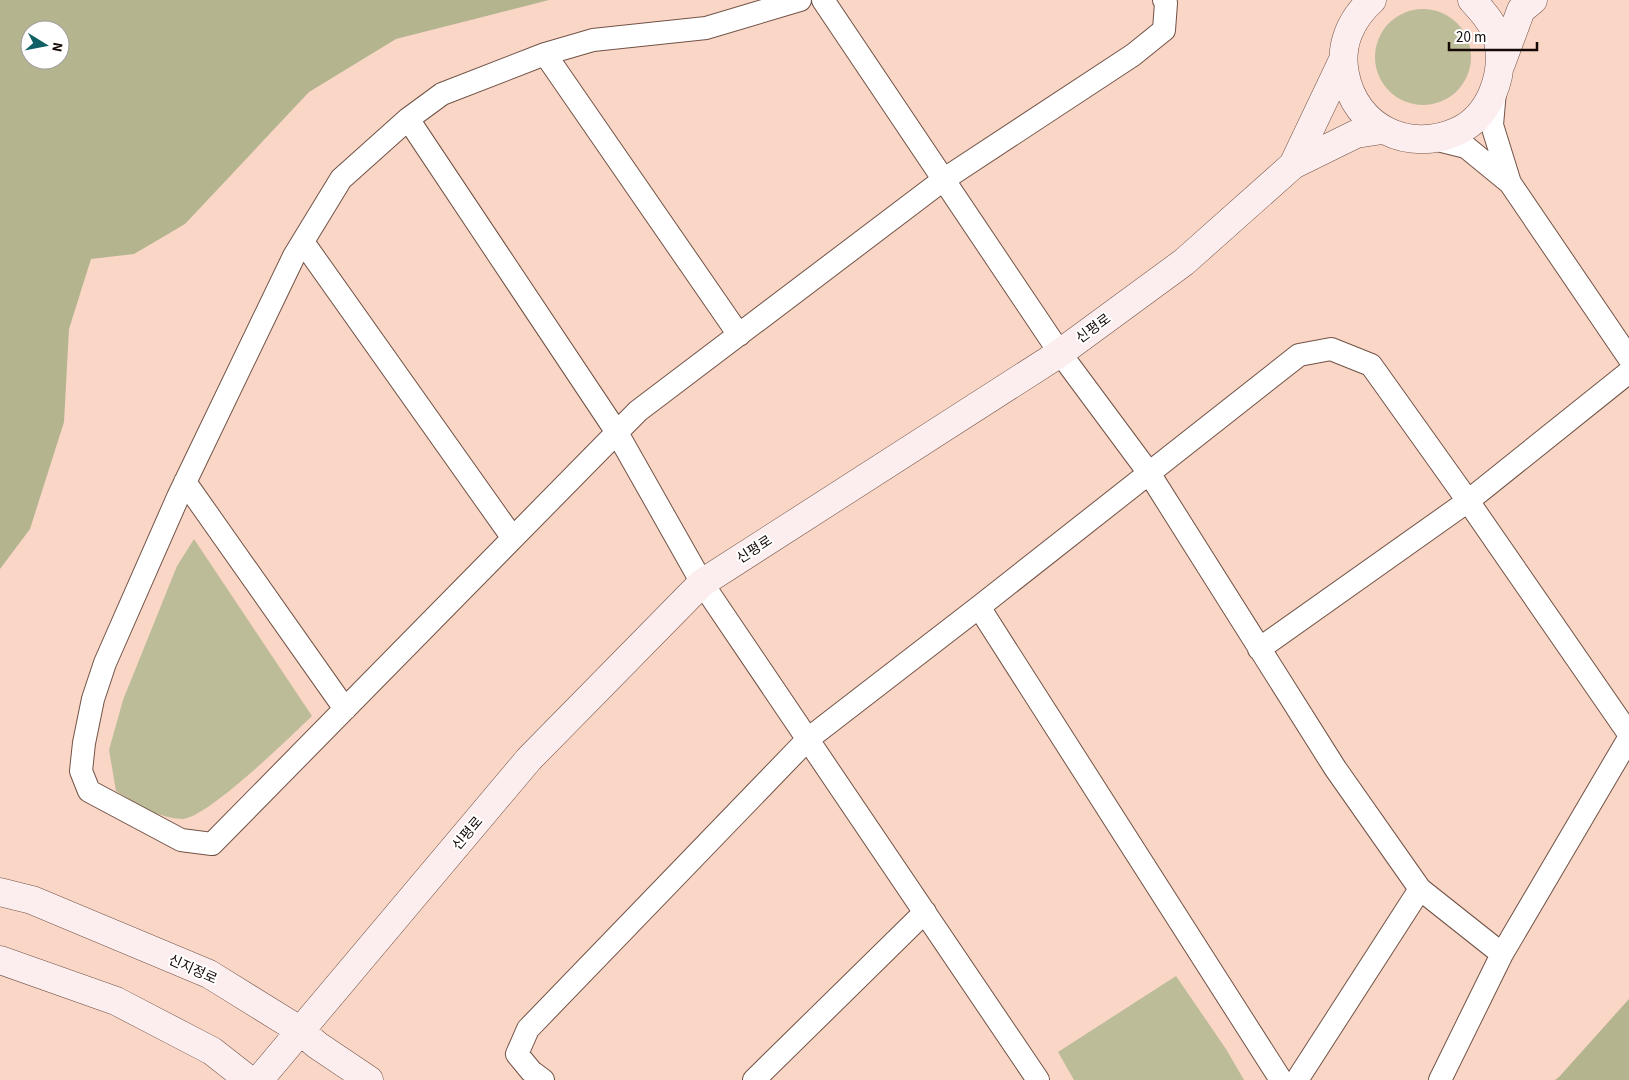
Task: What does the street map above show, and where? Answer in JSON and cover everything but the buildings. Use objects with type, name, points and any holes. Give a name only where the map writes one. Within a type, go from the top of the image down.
[{"type":"street","points":[[800,0],[706,28],[593,40],[545,54],[442,94],[408,119],[341,179],[294,256],[185,482],[105,663],[93,699],[84,742],[82,771],[89,791],[181,840],[212,844],[616,431],[638,411],[944,180],[1133,55],[1164,30],[1166,3],[1164,0]]},
{"type":"street","points":[[824,0],[1060,353],[1149,473],[1335,768],[1420,889],[1502,954]]},
{"type":"street","points":[[1293,165],[1342,62],[1352,0]]},
{"type":"street","points":[[1346,36],[1360,12],[1372,0]]},
{"type":"street","points":[[1472,0],[1488,17],[1498,40],[1501,65]]},
{"type":"street","points":[[1510,183],[1492,125],[1495,91],[1501,65],[1521,10],[1533,0]]},
{"type":"street","points":[[545,54],[739,335]]},
{"type":"street","points":[[1342,62],[1347,89],[1361,112],[1382,130],[1407,139],[1434,139],[1466,147],[1510,183],[1629,358]]},
{"type":"street","points":[[1434,139],[1459,131],[1480,114],[1495,91]]},
{"type":"street","points":[[408,119],[616,431],[702,583],[1038,1080]]},
{"type":"street","points":[[1293,165],[1356,134],[1382,130]]},
{"type":"street","name":"신평로","points":[[259,1080],[529,759],[702,583],[1060,353],[1184,262],[1293,165]]},
{"type":"street","points":[[303,242],[512,537]]},
{"type":"street","points":[[543,1080],[531,1071],[517,1054],[528,1029],[808,739],[1300,355],[1331,349],[1371,366],[1468,501],[1629,734]]},
{"type":"street","points":[[1259,649],[1468,501],[1629,372]]},
{"type":"street","points":[[185,482],[345,709]]},
{"type":"street","points":[[979,607],[1281,1080]]},
{"type":"street","points":[[1440,1080],[1502,954],[1629,738]]},
{"type":"street","points":[[1297,1080],[1420,889]]},
{"type":"street","name":"신지정로","points":[[0,892],[32,900],[209,974],[301,1031],[369,1080]]},
{"type":"street","points":[[754,1080],[925,912]]},
{"type":"street","points":[[0,960],[116,1001],[212,1052],[249,1080]]},
{"type":"green space","points":[[0,0],[549,0],[396,39],[309,92],[185,224],[134,254],[91,259],[69,329],[64,422],[30,529],[0,569]]},
{"type":"green space","points":[[1423,9],[1441,13],[1457,23],[1467,39],[1471,57],[1467,75],[1457,91],[1441,101],[1423,105],[1405,101],[1389,91],[1379,75],[1375,57],[1379,39],[1389,23],[1405,13]]},
{"type":"green space","points":[[194,539],[312,716],[228,792],[193,816],[181,819],[155,813],[116,791],[109,750],[123,700],[177,566]]},
{"type":"green space","points":[[1176,976],[1226,1049],[1244,1080],[1074,1080],[1058,1052]]},
{"type":"green space","points":[[1629,999],[1629,1080],[1555,1080],[1559,1077]]}]
